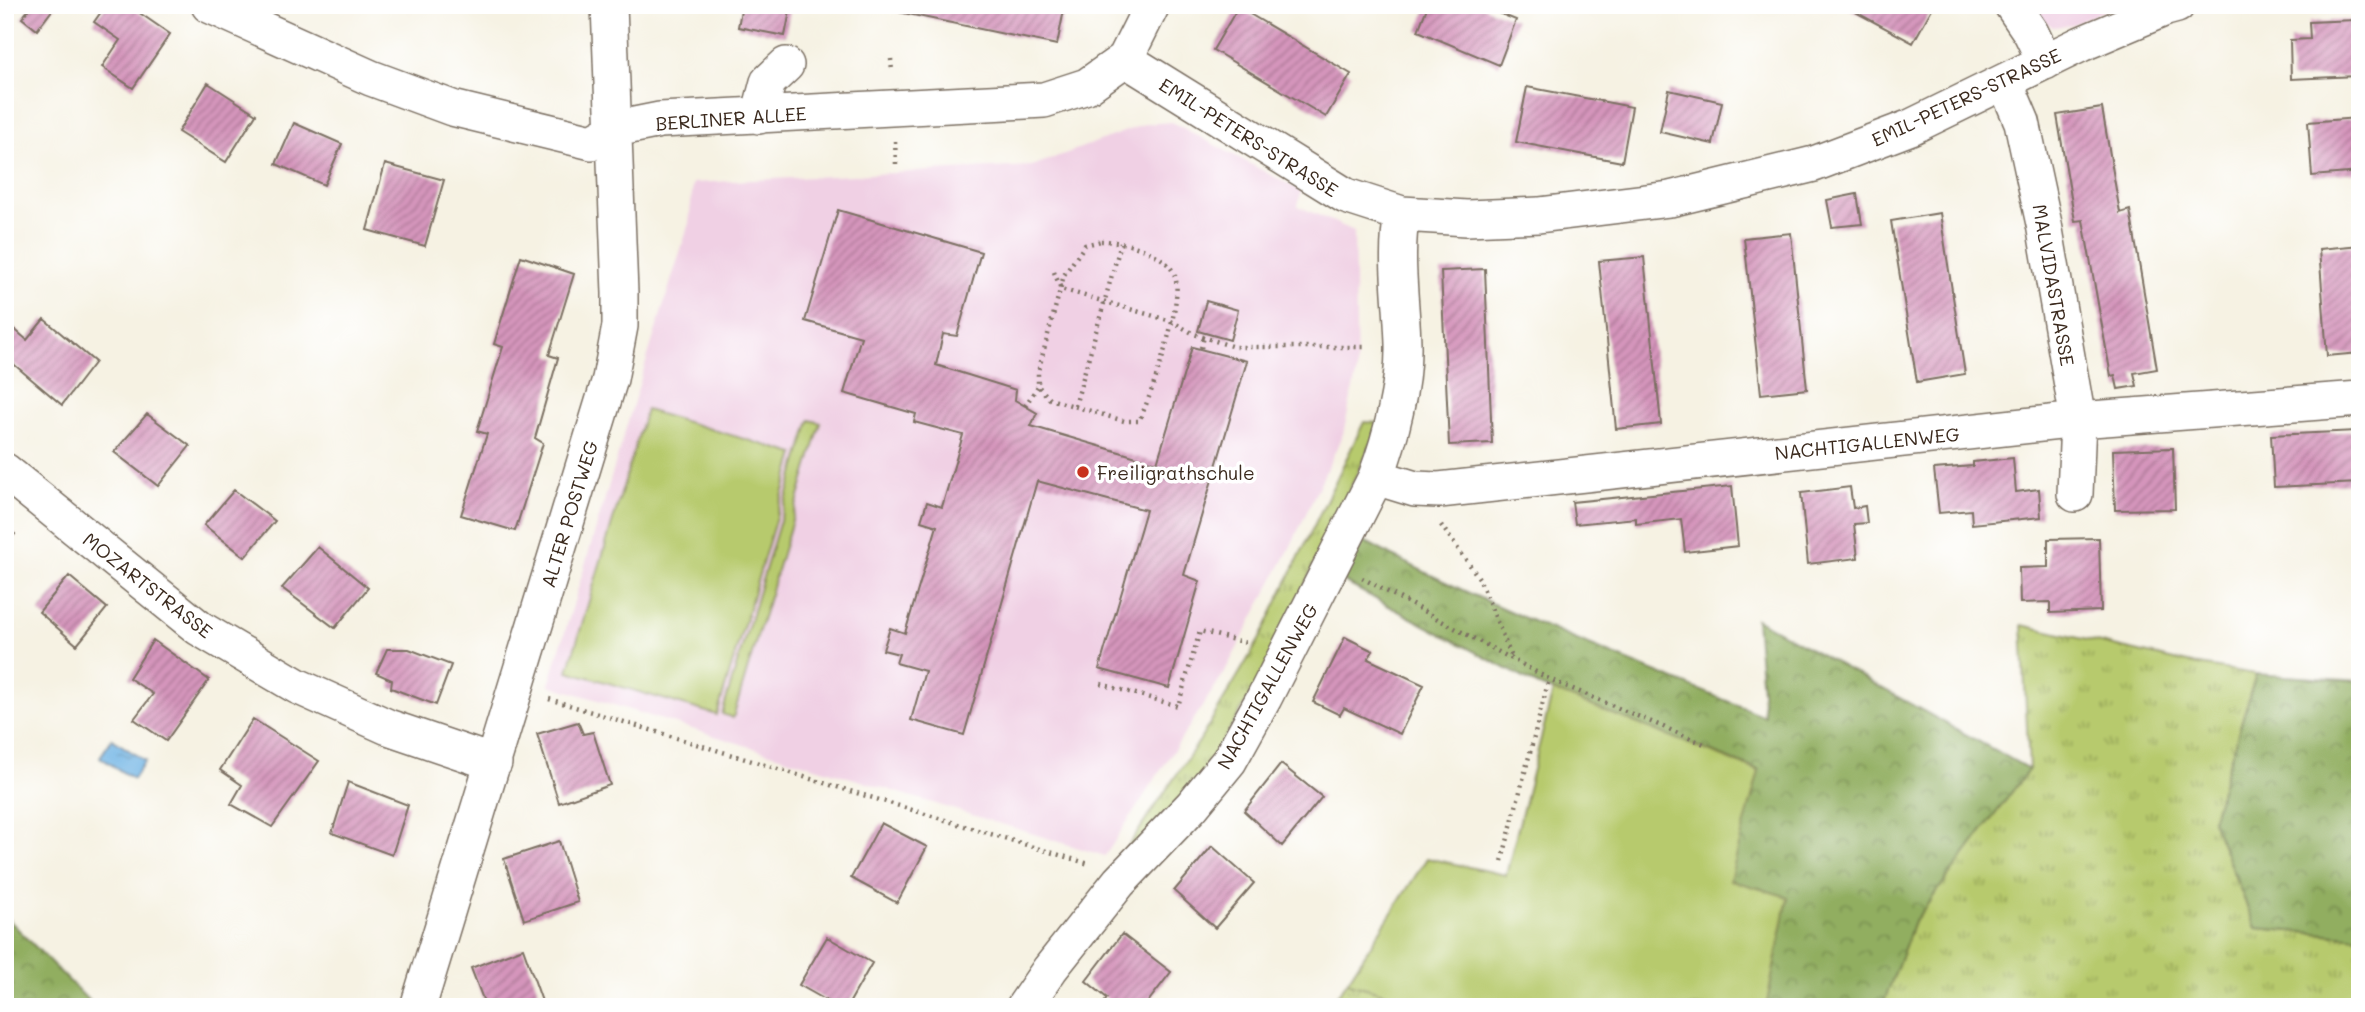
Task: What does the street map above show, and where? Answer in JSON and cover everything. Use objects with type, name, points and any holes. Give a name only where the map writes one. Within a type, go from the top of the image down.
[{"type":"street","name":"BERLINER ALLEE","points":[[209,5],[370,78],[452,108],[592,142],[615,129],[660,120],[1044,100],[1087,86],[1125,59],[1152,5]]},
{"type":"street","name":"ALTER POSTWEG","points":[[418,1007],[610,379],[615,353],[620,326],[620,293],[610,5]]},
{"type":"street","points":[[2012,5],[2031,33],[2045,62]]},
{"type":"street","name":"EMIL-PETERS-STRASSE","points":[[1125,59],[1346,196],[1402,214],[1467,218],[1539,215],[1670,199],[1814,164],[1911,127],[2081,44],[2177,5]]},
{"type":"street","points":[[759,116],[768,82],[786,65]]},
{"type":"street","name":"MALVIDASTRASSE","points":[[2005,82],[2025,135],[2044,224],[2078,420],[2075,494]]},
{"type":"street","name":"NACHTIGALLENWEG","points":[[1024,1007],[1050,969],[1119,882],[1192,806],[1229,761],[1376,477],[1387,448],[1402,372],[1397,238],[1402,214]]},
{"type":"street","name":"NACHTIGALLENWEG","points":[[1376,477],[1415,489],[1453,488],[2078,420],[2360,400]]},
{"type":"street","name":"MOZARTSTRASSE","points":[[5,471],[199,628],[309,691],[388,727],[494,763]]},
{"type":"path","points":[[1025,406],[1038,386],[1038,372],[1064,275],[1085,245],[1101,241],[1121,243],[1159,256],[1175,274],[1177,293],[1148,402],[1139,421],[1124,421],[1050,399],[1038,386]]},
{"type":"path","points":[[1075,406],[1121,243]]},
{"type":"path","points":[[1054,272],[1061,289]]},
{"type":"path","points":[[1061,289],[1171,321],[1204,337],[1234,346],[1366,346]]},
{"type":"path","points":[[1201,348],[1204,337]]},
{"type":"path","points":[[1415,489],[1479,578],[1513,659]]},
{"type":"path","points":[[1333,563],[1549,679],[1704,744]]},
{"type":"path","points":[[1101,684],[1178,706],[1200,631],[1250,644]]},
{"type":"path","points":[[1503,861],[1549,679]]},
{"type":"path","points":[[516,690],[1106,869],[1119,882]]},
{"type":"shaded area","points":[[2028,5],[2118,5],[2071,25],[2053,27],[2036,16]]},
{"type":"shaded area","points":[[1172,122],[1301,191],[1298,206],[1354,231],[1357,371],[1343,434],[1289,550],[1224,673],[1105,856],[549,685],[689,223],[693,183],[1032,166],[1145,124]]},
{"type":"green space","points":[[646,410],[795,454],[717,715],[568,671]]},
{"type":"green space","points":[[810,420],[821,423],[733,718],[722,714]]},
{"type":"green space","points":[[1364,422],[1378,423],[1374,438],[1257,685],[1196,784],[1117,863],[1200,740],[1258,642]]},
{"type":"green space","points":[[1364,541],[1512,612],[1764,716],[1756,619],[2029,769],[1914,922],[1882,1007],[1766,1007],[1788,897],[1729,880],[1759,770],[1539,686],[1342,581]]},
{"type":"green space","points":[[2022,625],[2192,664],[2256,674],[2212,820],[2256,928],[2360,937],[2360,1007],[1882,1007],[1914,922],[2029,769]]},
{"type":"green space","points":[[2256,674],[2360,681],[2360,937],[2256,928],[2212,820]]},
{"type":"green space","points":[[1553,691],[1759,771],[1730,880],[1788,897],[1766,1007],[1429,1007],[1347,982],[1427,858],[1506,875]]},
{"type":"green space","points":[[5,916],[93,1005],[94,1007],[5,1007]]},
{"type":"green space","points":[[1347,982],[1429,1007],[1329,1007]]},
{"type":"water","points":[[112,739],[145,761],[133,779],[100,757]]},
{"type":"building","points":[[32,5],[56,5],[37,30],[22,18]]},
{"type":"building","points":[[106,5],[128,5],[170,34],[133,88],[102,67],[120,40],[94,22]]},
{"type":"building","points":[[742,5],[791,6],[785,36],[738,27]]},
{"type":"building","points":[[865,5],[1065,5],[1057,45]]},
{"type":"building","points":[[1428,5],[1479,5],[1516,20],[1499,65],[1418,31]]},
{"type":"building","points":[[1849,5],[1934,5],[1913,43],[1848,8]]},
{"type":"building","points":[[1238,7],[1351,74],[1326,117],[1213,50]]},
{"type":"building","points":[[2355,20],[2357,76],[2291,79],[2290,40],[2310,39],[2309,22]]},
{"type":"building","points":[[208,83],[256,114],[226,162],[178,132]]},
{"type":"building","points":[[1527,87],[1632,107],[1622,162],[1516,142]]},
{"type":"building","points":[[1669,90],[1722,102],[1713,144],[1660,132]]},
{"type":"building","points":[[2102,108],[2120,213],[2130,210],[2157,369],[2134,373],[2137,386],[2118,389],[2115,375],[2111,376],[2083,220],[2075,221],[2057,115]]},
{"type":"building","points":[[2357,118],[2360,172],[2312,176],[2308,122]]},
{"type":"building","points":[[294,123],[342,144],[324,185],[276,164]]},
{"type":"building","points":[[385,164],[444,180],[425,246],[367,230]]},
{"type":"building","points":[[1857,194],[1862,224],[1832,227],[1827,200]]},
{"type":"building","name":"Freiligrathschule","points":[[838,210],[981,252],[957,336],[943,334],[936,365],[1016,390],[1015,400],[1037,413],[1031,426],[1157,463],[1192,347],[1247,361],[1184,575],[1200,581],[1169,688],[1099,669],[1146,510],[1037,481],[964,735],[911,720],[925,671],[896,663],[899,654],[883,650],[890,628],[905,633],[937,526],[921,521],[927,502],[942,507],[963,435],[914,422],[916,414],[844,393],[861,337],[805,321]]},
{"type":"building","points":[[1940,213],[1965,374],[1917,382],[1891,221]]},
{"type":"building","points":[[1791,233],[1807,389],[1761,394],[1744,238]]},
{"type":"building","points":[[2360,245],[2360,353],[2327,356],[2319,249]]},
{"type":"building","points":[[521,256],[574,274],[549,355],[558,358],[535,438],[543,443],[515,531],[461,515],[487,434],[477,431],[503,347],[494,344]]},
{"type":"building","points":[[1644,257],[1661,424],[1616,429],[1599,261]]},
{"type":"building","points":[[1485,269],[1492,443],[1449,445],[1441,271]]},
{"type":"building","points":[[1206,301],[1238,310],[1230,340],[1198,331]]},
{"type":"building","points":[[44,319],[95,362],[62,405],[10,361],[5,366],[5,321],[27,340]]},
{"type":"building","points":[[147,414],[190,446],[158,486],[114,452]]},
{"type":"building","points":[[2356,431],[2359,483],[2274,487],[2271,435]]},
{"type":"building","points":[[2173,448],[2175,509],[2115,510],[2113,450]]},
{"type":"building","points":[[2013,458],[2016,492],[2039,489],[2041,517],[1972,524],[1971,510],[1939,513],[1934,469],[1973,466],[1973,462]]},
{"type":"building","points":[[1732,486],[1738,546],[1685,552],[1681,519],[1636,524],[1636,518],[1575,524],[1572,502]]},
{"type":"building","points":[[1850,487],[1853,508],[1865,506],[1867,523],[1854,524],[1858,558],[1808,564],[1801,493]]},
{"type":"building","points":[[234,490],[275,521],[245,557],[204,525]]},
{"type":"building","points":[[5,525],[15,534],[5,546]]},
{"type":"building","points":[[2099,538],[2101,611],[2050,613],[2050,602],[2020,603],[2019,568],[2048,567],[2048,539]]},
{"type":"building","points":[[318,547],[368,588],[335,628],[282,588]]},
{"type":"building","points":[[69,576],[107,608],[77,645],[39,612]]},
{"type":"building","points":[[1345,637],[1373,651],[1368,659],[1424,685],[1400,734],[1344,708],[1340,715],[1313,702]]},
{"type":"building","points":[[153,640],[209,680],[166,741],[134,719],[153,694],[129,678]]},
{"type":"building","points":[[387,649],[409,649],[451,665],[436,705],[391,688],[392,680],[376,673]]},
{"type":"building","points":[[253,719],[319,761],[272,827],[231,804],[242,785],[220,770]]},
{"type":"building","points":[[578,722],[583,734],[593,732],[610,785],[559,803],[537,734]]},
{"type":"building","points":[[1281,764],[1322,797],[1282,846],[1244,811]]},
{"type":"building","points":[[348,782],[408,805],[392,855],[332,833]]},
{"type":"building","points":[[881,823],[927,847],[897,903],[851,878]]},
{"type":"building","points":[[559,841],[578,902],[524,920],[504,859]]},
{"type":"building","points":[[1212,846],[1254,883],[1215,928],[1174,891]]},
{"type":"building","points":[[1122,934],[1171,972],[1144,1007],[1105,1007],[1103,1005],[1107,998],[1086,981]]},
{"type":"building","points":[[827,937],[872,963],[847,1007],[838,1007],[799,985]]},
{"type":"building","points":[[523,948],[544,1007],[486,1007],[471,968]]},
{"type":"place","name":"Freiligrathschule","points":[[1083,472]]}]
